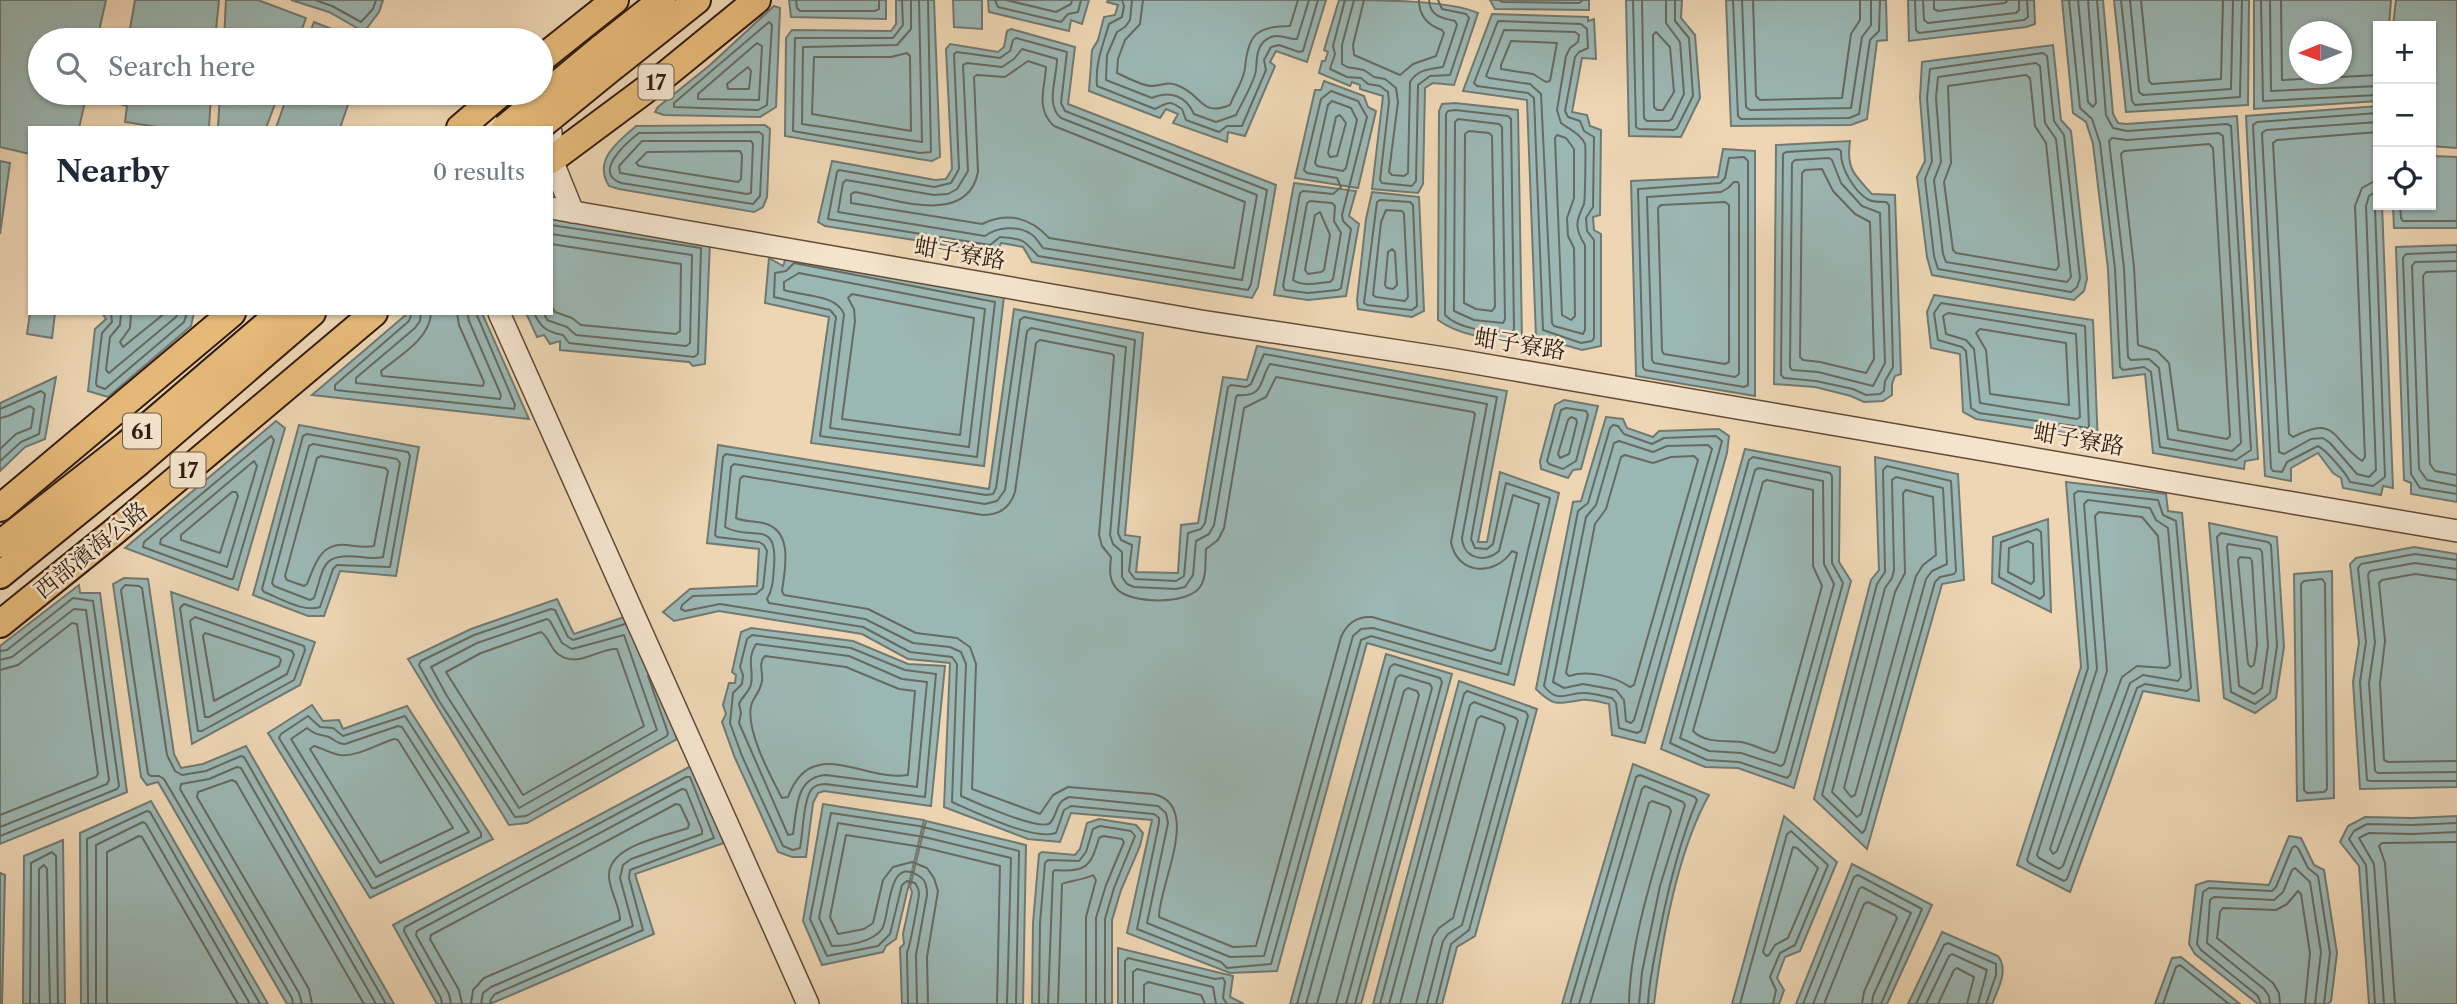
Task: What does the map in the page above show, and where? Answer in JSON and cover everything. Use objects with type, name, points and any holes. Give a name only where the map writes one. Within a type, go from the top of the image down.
[{"type":"main road","points":[[553,49],[615,0]]},
{"type":"main road","points":[[540,126],[662,0]]},
{"type":"main road","points":[[553,95],[697,0]]},
{"type":"main road","name":"17","points":[[553,159],[664,76],[757,0]]},
{"type":"main road","points":[[464,124],[487,105]]},
{"type":"main road","points":[[508,126],[539,105]]},
{"type":"main road","points":[[0,508],[230,315]]},
{"type":"main road","name":"61","points":[[0,544],[126,444],[278,315]]},
{"type":"main road","name":"61","points":[[0,575],[139,462],[310,315]]},
{"type":"main road","name":"西部濱海公路","points":[[0,625],[372,315]]},
{"type":"street","points":[[545,105],[550,126]]},
{"type":"street","points":[[464,124],[484,126]]},
{"type":"street","points":[[553,165],[573,212]]},
{"type":"street","name":"蚶子寮路","points":[[553,208],[1201,321],[1464,361],[2457,531]]},
{"type":"street","points":[[500,315],[808,1004]]},
{"type":"water","points":[[0,0],[106,0],[100,28],[28,28],[28,105],[84,105],[79,126],[28,126],[28,154],[0,147]]},
{"type":"water","points":[[135,0],[219,0],[216,28],[130,28]]},
{"type":"water","points":[[226,0],[258,0],[306,18],[302,28],[225,28]]},
{"type":"water","points":[[291,0],[383,0],[379,12],[367,28],[357,28],[329,12]]},
{"type":"water","points":[[789,0],[886,0],[886,19],[791,17]]},
{"type":"water","points":[[896,0],[934,0],[940,157],[932,161],[785,136],[786,38],[792,30],[891,31],[896,24]]},
{"type":"water","points":[[953,0],[982,0],[982,29],[954,27]]},
{"type":"water","points":[[988,0],[1089,0],[1082,24],[1071,20],[1069,31],[989,12]]},
{"type":"water","points":[[1326,0],[1307,62],[1276,51],[1270,62],[1275,66],[1245,136],[1228,132],[1227,142],[1173,123],[1178,114],[1166,109],[1160,118],[1089,91],[1092,50],[1098,40],[1104,17],[1115,15],[1118,5],[1107,2]]},
{"type":"water","points":[[1339,0],[1431,3],[1478,13],[1454,85],[1433,83],[1425,88],[1423,184],[1418,193],[1372,189],[1383,96],[1360,89],[1360,85],[1352,82],[1350,86],[1319,73],[1328,52],[1324,50]]},
{"type":"water","points":[[1490,0],[1589,0],[1589,10],[1495,9]]},
{"type":"water","points":[[1626,0],[1682,0],[1681,18],[1695,35],[1700,98],[1681,137],[1629,136]]},
{"type":"water","points":[[1726,0],[1886,0],[1887,40],[1877,41],[1867,119],[1851,125],[1731,126]]},
{"type":"water","points":[[1908,0],[2034,0],[2035,24],[1909,41]]},
{"type":"water","points":[[2062,0],[2103,0],[2113,114],[2118,123],[2237,116],[2258,459],[2245,461],[2244,469],[2153,453],[2145,374],[2113,378],[2108,269],[2093,144],[2086,122],[2073,113]]},
{"type":"water","points":[[2114,0],[2249,0],[2248,105],[2126,112]]},
{"type":"water","points":[[2254,0],[2391,0],[2389,21],[2373,21],[2373,101],[2254,109]]},
{"type":"water","points":[[2396,0],[2457,0],[2457,148],[2436,146],[2436,21],[2394,21]]},
{"type":"water","points":[[774,6],[780,8],[776,107],[760,117],[664,115],[655,112],[658,107],[710,65]]},
{"type":"water","points":[[1492,14],[1588,17],[1588,21],[1594,19],[1596,59],[1582,58],[1572,112],[1587,115],[1590,126],[1601,130],[1600,215],[1593,217],[1594,230],[1601,234],[1601,346],[1582,350],[1536,337],[1527,100],[1463,91]]},
{"type":"water","points":[[314,22],[329,28],[312,28]]},
{"type":"water","points":[[1011,29],[1075,47],[1068,104],[1276,185],[1258,287],[1252,298],[1032,262],[1023,247],[1001,243],[997,253],[825,226],[818,222],[832,161],[935,180],[946,179],[952,169],[946,49],[950,44],[998,52],[1004,47],[1007,31]]},
{"type":"water","points":[[2053,45],[2061,120],[2071,131],[2087,279],[2084,291],[2074,300],[1932,275],[1927,257],[1917,177],[1925,161],[1920,98],[1922,62]]},
{"type":"water","points":[[1324,81],[1364,96],[1368,107],[1376,111],[1358,188],[1295,178],[1315,90],[1321,90]]},
{"type":"water","points":[[1442,104],[1518,110],[1522,340],[1468,334],[1438,320],[1439,111]]},
{"type":"water","points":[[124,105],[210,105],[209,126],[151,126],[125,122],[127,106]]},
{"type":"water","points":[[219,105],[275,105],[267,126],[218,126]]},
{"type":"water","points":[[284,105],[348,105],[341,126],[277,126]]},
{"type":"water","points":[[2373,106],[2373,210],[2382,210],[2393,488],[2383,486],[2381,495],[2343,488],[2341,478],[2333,473],[2318,453],[2291,468],[2291,481],[2265,476],[2246,116]]},
{"type":"water","points":[[765,125],[770,129],[767,197],[763,207],[754,212],[619,189],[609,186],[605,177],[604,168],[609,153],[636,126]]},
{"type":"water","points":[[1850,141],[1850,165],[1860,182],[1872,194],[1895,195],[1901,374],[1895,376],[1892,395],[1883,401],[1864,402],[1815,387],[1774,384],[1776,145]]},
{"type":"water","points":[[1723,149],[1755,151],[1755,396],[1636,376],[1631,181],[1718,177]]},
{"type":"water","points":[[2436,156],[2457,157],[2457,228],[2394,228],[2393,210],[2436,210]]},
{"type":"water","points":[[0,161],[10,163],[0,234]]},
{"type":"water","points":[[1294,183],[1356,191],[1349,216],[1359,224],[1346,296],[1308,300],[1274,295]]},
{"type":"water","points":[[1372,192],[1419,197],[1424,311],[1412,317],[1358,309],[1366,219]]},
{"type":"water","points":[[553,218],[710,241],[705,364],[693,366],[689,362],[560,350],[560,341],[550,344],[544,335],[537,337],[527,315],[553,315]]},
{"type":"water","points":[[2457,245],[2457,502],[2411,494],[2411,483],[2404,480],[2396,247]]},
{"type":"water","points":[[787,255],[1004,296],[984,466],[811,443],[829,317],[765,303],[769,258],[783,266]]},
{"type":"water","points":[[1934,295],[2093,320],[2098,446],[2091,447],[2083,436],[1976,419],[1963,412],[1960,354],[1931,348],[1927,312]]},
{"type":"water","points":[[1014,309],[1143,333],[1125,535],[1140,537],[1136,572],[1178,573],[1181,525],[1198,523],[1223,377],[1247,380],[1257,346],[1507,391],[1478,542],[1487,542],[1500,472],[1559,493],[1514,685],[1367,643],[1277,971],[1230,973],[1127,933],[1152,820],[1071,813],[1060,842],[1028,839],[944,807],[950,663],[908,659],[862,634],[719,611],[674,621],[663,612],[690,589],[757,586],[759,549],[707,543],[718,445],[989,489]]},
{"type":"water","points":[[30,315],[55,315],[52,338],[27,334]]},
{"type":"water","points":[[103,315],[194,315],[191,326],[108,397],[88,391],[95,329],[106,319]]},
{"type":"water","points":[[406,315],[483,315],[529,419],[312,395]]},
{"type":"water","points":[[56,377],[45,439],[25,447],[0,471],[0,403]]},
{"type":"water","points":[[1564,400],[1598,406],[1581,469],[1573,470],[1568,478],[1541,469],[1540,461],[1555,405]]},
{"type":"water","points":[[1606,417],[1623,419],[1627,428],[1653,437],[1659,431],[1719,429],[1729,436],[1727,453],[1645,743],[1612,735],[1609,704],[1584,700],[1557,703],[1547,699],[1536,689],[1573,502],[1581,501]]},
{"type":"water","points":[[276,421],[285,428],[238,590],[125,548]]},
{"type":"water","points":[[299,425],[419,447],[396,576],[340,571],[324,616],[308,616],[253,595]]},
{"type":"water","points":[[1745,449],[1840,467],[1839,562],[1851,581],[1794,788],[1738,768],[1705,767],[1661,749]]},
{"type":"water","points":[[1875,457],[1958,474],[1964,580],[1942,584],[1867,849],[1814,799],[1871,580],[1879,570]]},
{"type":"water","points":[[2066,482],[2166,494],[2168,511],[2182,513],[2199,701],[2143,691],[2070,892],[2017,865],[2081,667]]},
{"type":"water","points":[[2048,519],[2051,612],[1992,583],[1993,537]]},
{"type":"water","points":[[2209,523],[2277,537],[2284,647],[2276,698],[2255,713],[2224,698]]},
{"type":"water","points":[[2414,547],[2457,554],[2457,787],[2360,789],[2353,682],[2359,643],[2350,564],[2356,558]]},
{"type":"water","points":[[2332,571],[2334,798],[2297,801],[2294,574]]},
{"type":"water","points":[[124,578],[148,579],[174,754],[181,768],[203,764],[246,746],[394,1004],[287,1004],[158,782],[147,785],[141,777],[113,584]]},
{"type":"water","points":[[79,585],[80,593],[100,593],[127,792],[0,844],[0,646]]},
{"type":"water","points":[[171,592],[315,642],[300,685],[192,744]]},
{"type":"water","points":[[557,599],[574,634],[633,614],[677,739],[527,823],[509,825],[408,659],[471,629]]},
{"type":"water","points":[[751,628],[853,641],[908,664],[945,666],[931,806],[824,791],[818,793],[813,803],[806,857],[792,857],[778,852],[735,758],[722,722],[726,714],[723,705],[729,683],[735,683],[736,675],[732,672],[741,632]]},
{"type":"water","points":[[1386,654],[1452,674],[1361,1004],[1290,1004]]},
{"type":"water","points":[[1459,681],[1537,709],[1475,936],[1457,947],[1442,1004],[1373,1004]]},
{"type":"water","points":[[312,705],[323,721],[339,720],[343,729],[407,706],[493,839],[370,898],[268,733]]},
{"type":"water","points":[[1633,764],[1709,795],[1688,843],[1672,896],[1654,1004],[1562,1004]]},
{"type":"water","points":[[693,765],[724,843],[635,874],[654,934],[490,1004],[437,1004],[393,925]]},
{"type":"water","points":[[151,801],[268,1004],[81,1004],[80,833]]},
{"type":"water","points":[[823,804],[924,820],[896,939],[886,946],[883,952],[822,965],[803,921]]},
{"type":"water","points":[[1784,816],[1837,862],[1800,951],[1785,957],[1777,978],[1784,990],[1779,1004],[1732,1004]]},
{"type":"water","points":[[2457,816],[2457,1004],[2369,1004],[2359,866],[2340,842],[2348,826],[2365,817]]},
{"type":"water","points":[[1099,819],[1136,825],[1143,833],[1112,920],[1112,1004],[1032,1004],[1033,923],[1039,854],[1075,855],[1080,849],[1087,823]]},
{"type":"water","points":[[926,821],[1026,845],[1023,1004],[902,1004],[900,948],[904,944],[903,934],[912,892],[910,887]]},
{"type":"water","points":[[2289,836],[2301,838],[2314,865],[2324,870],[2337,953],[2331,1001],[2328,1004],[2258,1004],[2195,954],[2189,944],[2196,885],[2208,881],[2269,885]]},
{"type":"water","points":[[63,840],[65,1004],[23,1004],[24,856]]},
{"type":"water","points":[[1852,864],[1932,905],[1887,1004],[1796,1004]]},
{"type":"water","points":[[0,873],[5,875],[2,1004],[0,1004]]},
{"type":"water","points":[[1942,932],[1998,956],[2003,973],[1992,1004],[1908,1004]]},
{"type":"water","points":[[1118,948],[1233,976],[1230,997],[1244,1004],[1118,1004]]},
{"type":"water","points":[[2181,957],[2240,1004],[2155,1004],[2172,958]]}]
